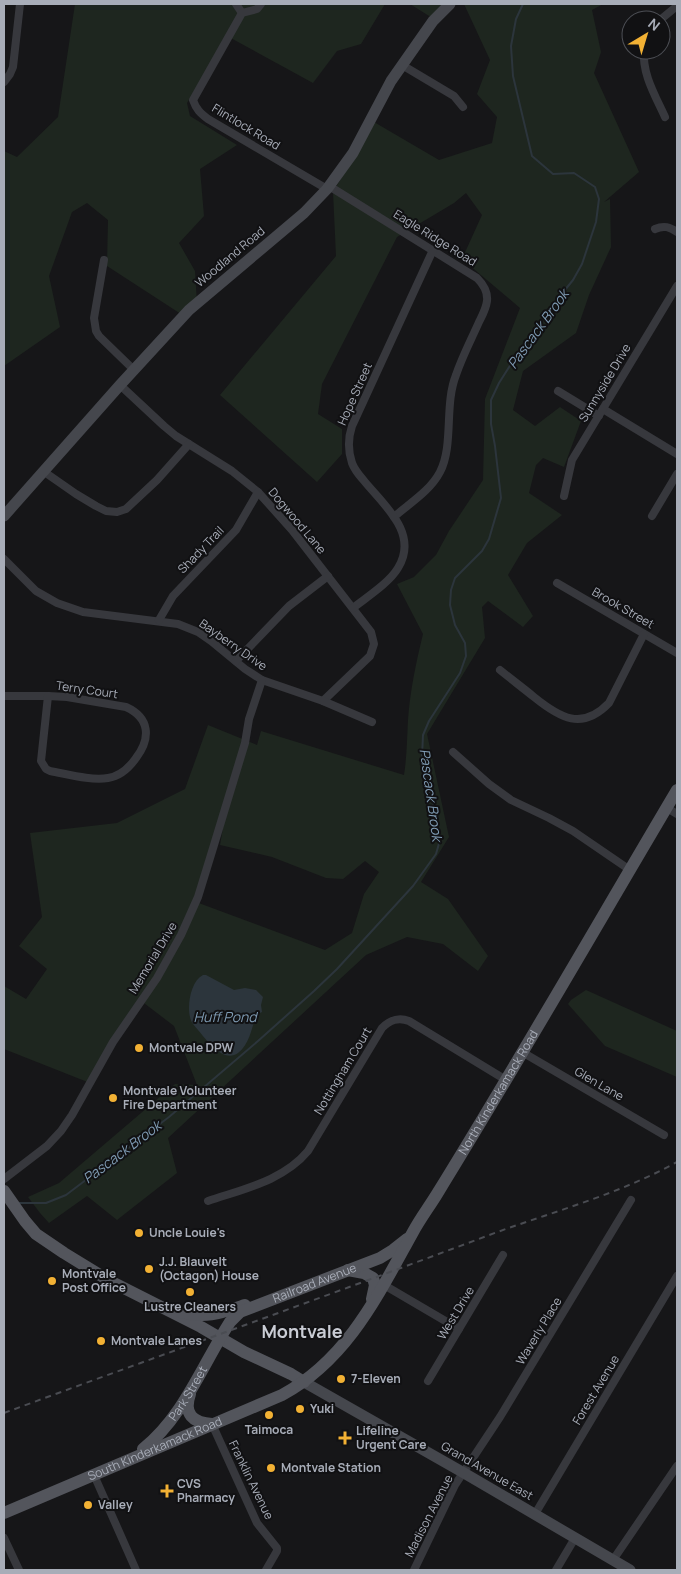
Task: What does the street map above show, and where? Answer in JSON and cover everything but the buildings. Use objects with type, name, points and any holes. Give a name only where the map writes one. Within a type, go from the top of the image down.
[{"type":"main road","name":"North Kinderkamack Road","points":[[304,1382],[327,1363],[346,1342],[384,1285],[414,1231],[630,870],[672,811],[677,790]]},
{"type":"main road","points":[[6,1195],[25,1222],[42,1239],[64,1253],[108,1280],[304,1382]]},
{"type":"main road","name":"Railroad Avenue","points":[[220,1339],[230,1322],[240,1312],[380,1258],[404,1242],[414,1231]]},
{"type":"main road","points":[[348,1270],[364,1273],[384,1285]]},
{"type":"main road","points":[[361,1321],[374,1295],[375,1285],[373,1278]]},
{"type":"main road","points":[[166,1310],[171,1309],[206,1316],[215,1315],[249,1303],[260,1304]]},
{"type":"main road","name":"Park Street","points":[[127,1460],[162,1433],[172,1420],[220,1339]]},
{"type":"main road","name":"South Kinderkamack Road","points":[[4,1513],[282,1395],[304,1382]]},
{"type":"main road","points":[[194,1384],[188,1400],[188,1410],[193,1418],[201,1423],[212,1424]]},
{"type":"street","points":[[4,82],[13,66],[20,4]]},
{"type":"street","points":[[236,4],[242,13],[257,9],[261,4]]},
{"type":"street","name":"Woodland Road","points":[[4,516],[189,310],[304,213],[328,188],[353,153],[391,81],[433,21],[450,4]]},
{"type":"street","name":"Flintlock Road","points":[[242,13],[193,100],[195,106],[208,119],[328,188]]},
{"type":"street","points":[[644,60],[647,77],[665,116]]},
{"type":"street","points":[[402,65],[454,96],[463,107]]},
{"type":"street","name":"Eagle Ridge Road","points":[[328,188],[477,278],[485,288],[486,307],[452,387],[449,401],[446,453],[441,471],[429,488],[394,517]]},
{"type":"street","points":[[655,229],[664,226],[677,232]]},
{"type":"street","name":"Hope Street","points":[[353,608],[390,578],[399,567],[403,558],[405,541],[400,525],[356,470],[350,454],[349,436],[433,250]]},
{"type":"street","points":[[104,260],[94,318],[96,331],[134,370]]},
{"type":"street","name":"Sunnyside Drive","points":[[564,496],[572,460],[677,286]]},
{"type":"street","name":"Dogwood Lane","points":[[120,385],[164,426],[232,471],[258,492],[282,518],[371,632],[373,650],[366,661],[323,701]]},
{"type":"street","points":[[558,391],[601,412],[677,454]]},
{"type":"street","points":[[43,471],[96,506],[106,511],[117,512],[126,509],[151,486],[190,444]]},
{"type":"street","points":[[652,516],[677,474]]},
{"type":"street","name":"Shady Trail","points":[[159,620],[173,596],[236,530],[258,492]]},
{"type":"street","name":"Bayberry Drive","points":[[4,559],[36,590],[57,603],[83,612],[159,620],[178,624],[198,632],[262,680],[323,701],[372,722]]},
{"type":"street","points":[[236,661],[289,606],[328,576]]},
{"type":"street","name":"Brook Street","points":[[556,583],[677,653]]},
{"type":"street","points":[[500,670],[560,715],[579,719],[588,717],[603,709],[609,702],[644,634]]},
{"type":"street","name":"Memorial Drive","points":[[4,1179],[47,1146],[61,1131],[113,1042],[157,978],[181,935],[198,897],[245,743],[249,719],[262,680]]},
{"type":"street","name":"Terry Court","points":[[4,696],[48,696],[126,707],[133,710],[145,727],[146,741],[142,751],[124,771],[109,778],[50,772],[41,761],[48,696]]},
{"type":"street","points":[[453,752],[498,792],[573,831],[630,870]]},
{"type":"street","name":"Nottingham Court","points":[[208,1201],[274,1178],[301,1159],[308,1151],[382,1028],[391,1020],[409,1020],[506,1080]]},
{"type":"street","name":"Glen Lane","points":[[522,1052],[664,1135]]},
{"type":"street","name":"Waverly Place","points":[[464,1473],[631,1200]]},
{"type":"street","name":"West Drive","points":[[428,1381],[503,1256]]},
{"type":"street","name":"Forest Avenue","points":[[535,1514],[677,1276]]},
{"type":"street","points":[[384,1285],[459,1329]]},
{"type":"street","name":"Grand Avenue East","points":[[304,1382],[630,1570]]},
{"type":"street","name":"Franklin Avenue","points":[[212,1424],[257,1523],[277,1548],[266,1570]]},
{"type":"street","points":[[613,1560],[677,1466]]},
{"type":"street","name":"Madison Avenue","points":[[414,1570],[455,1485],[464,1473]]},
{"type":"street","points":[[94,1475],[136,1570]]},
{"type":"street","points":[[4,1538],[18,1570]]},
{"type":"street","points":[[556,1570],[575,1538]]},
{"type":"shaded area","points":[[75,4],[385,4],[361,44],[337,51],[313,83],[227,36],[187,103],[190,116],[237,145],[200,169],[204,216],[179,243],[195,271],[197,304],[184,316],[107,266],[108,220],[87,203],[72,212],[49,276],[60,327],[4,366],[4,151],[17,157],[58,117]]},
{"type":"shaded area","points":[[410,4],[457,4],[434,19]]},
{"type":"shaded area","points":[[464,4],[603,4],[592,10],[601,52],[594,73],[639,172],[604,202],[610,199],[611,247],[589,295],[576,333],[523,371],[513,410],[535,426],[560,407],[581,421],[564,467],[543,458],[536,465],[529,493],[562,515],[527,543],[508,575],[533,616],[523,627],[488,601],[482,607],[485,638],[427,734],[449,837],[421,882],[448,899],[488,956],[478,971],[443,944],[407,937],[366,955],[168,1138],[177,1173],[117,1220],[87,1196],[49,1223],[28,1197],[59,1183],[175,1084],[197,1085],[174,1026],[140,1000],[90,1083],[4,1049],[4,986],[26,999],[47,969],[19,946],[42,917],[30,833],[117,823],[185,789],[208,725],[257,745],[261,731],[404,775],[410,698],[423,634],[397,584],[414,577],[436,555],[449,531],[483,480],[485,399],[520,308],[462,259],[482,215],[466,193],[454,203],[397,237],[322,384],[318,414],[342,429],[342,454],[317,482],[220,395],[336,256],[333,192],[374,122],[439,160],[492,143],[497,117],[477,94],[490,60]],"holes":[[[224,822],[220,845],[272,857],[326,878],[343,879],[365,861],[379,872],[364,894],[352,933],[325,950],[196,902]]]},
{"type":"shaded area","points":[[586,990],[677,1031],[677,1077],[605,1046],[568,1004]]},
{"type":"water","name":"Huff Pond","points":[[203,975],[234,990],[245,988],[256,990],[263,997],[262,1012],[256,1015],[247,1041],[242,1050],[232,1056],[215,1049],[192,1023],[189,1012],[191,993],[195,982]]},
{"type":"waterway","name":"Pascack Brook","points":[[19,1203],[46,1203],[66,1195],[169,1117],[258,1041],[337,969],[413,886],[436,854],[440,840],[422,757],[423,735],[429,721],[460,673],[466,656],[465,643],[455,625],[450,605],[451,590],[455,578],[482,551],[489,539],[501,498],[491,424],[491,400],[499,383],[518,353],[573,280],[582,264],[596,222],[599,199],[595,187],[574,173],[553,174],[532,156],[513,76],[511,46],[516,19],[523,4]]},
{"type":"railway","points":[[4,1413],[603,1195],[677,1162]]},
{"type":"place","name":"Montvale DPW","points":[[139,1048]]},
{"type":"place","name":"Montvale Volunteer Fire Department","points":[[113,1098]]},
{"type":"place","name":"Uncle Louie's","points":[[139,1233]]},
{"type":"place","name":"J.J. Blauvelt (Octagon) House","points":[[149,1269]]},
{"type":"place","name":"Montvale Post Office","points":[[52,1281]]},
{"type":"place","name":"Lustre Cleaners","points":[[190,1292]]},
{"type":"place","name":"Montvale Lanes","points":[[101,1341]]},
{"type":"place","name":"7-Eleven","points":[[341,1379]]},
{"type":"place","name":"Yuki","points":[[300,1409]]},
{"type":"place","name":"Taimoca","points":[[269,1415]]},
{"type":"place","name":"Lifeline Urgent Care","points":[[345,1438]]},
{"type":"place","name":"Montvale Station","points":[[271,1468]]},
{"type":"place","name":"CVS Pharmacy","points":[[167,1491]]},
{"type":"place","name":"Valley","points":[[88,1505]]},
{"type":"district","name":"Montvale","points":[[302,1332]]}]
